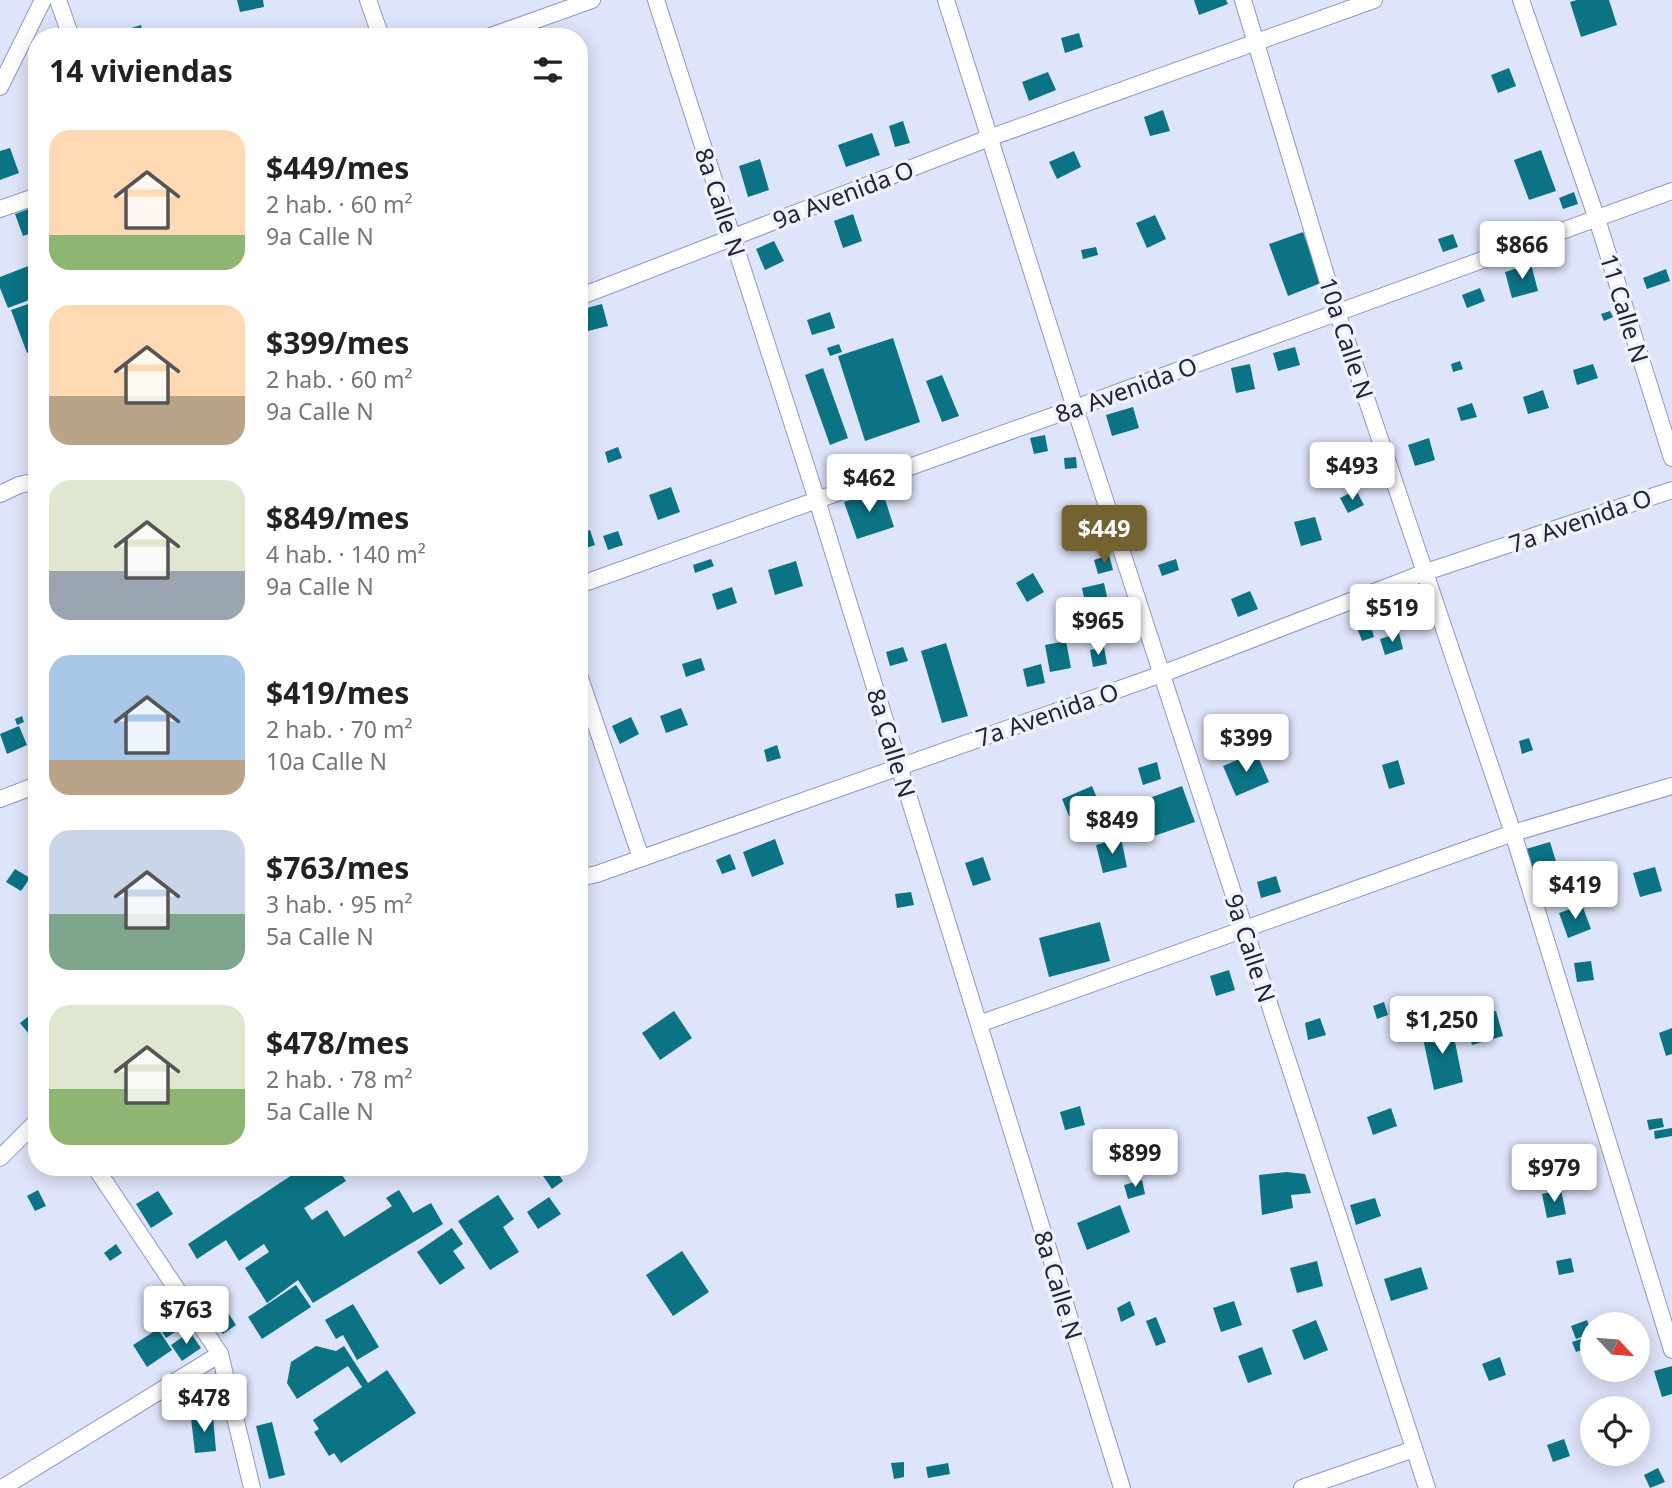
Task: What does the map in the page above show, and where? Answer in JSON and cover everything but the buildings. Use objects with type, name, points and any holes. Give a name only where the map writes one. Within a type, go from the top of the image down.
[{"type":"street","points":[[29,28],[43,0]]},
{"type":"street","points":[[58,0],[68,28]]},
{"type":"street","points":[[368,0],[378,28]]},
{"type":"street","points":[[513,28],[592,0]]},
{"type":"street","name":"8a Calle N","points":[[656,0],[817,500],[1122,1488]]},
{"type":"street","points":[[946,0],[1075,408]]},
{"type":"street","name":"10a Calle N","points":[[1243,0],[1337,312],[1513,833],[1672,1350]]},
{"type":"street","name":"9a Avenida O","points":[[588,293],[989,138],[1374,0]]},
{"type":"street","name":"11 Calle N","points":[[1521,0],[1597,219],[1672,458]]},
{"type":"street","points":[[0,88],[28,31]]},
{"type":"street","name":"8a Avenida O","points":[[588,582],[1672,191]]},
{"type":"street","points":[[0,209],[28,199]]},
{"type":"street","name":"9a Calle N","points":[[1075,408],[1427,1488]]},
{"type":"street","points":[[0,494],[28,483]]},
{"type":"street","name":"7a Avenida O","points":[[588,875],[1162,674],[1426,572],[1672,490]]},
{"type":"street","points":[[588,702],[641,858]]},
{"type":"street","points":[[979,1024],[1513,833],[1672,786]]},
{"type":"street","points":[[0,799],[28,788]]},
{"type":"street","points":[[0,1158],[28,1130]]},
{"type":"street","points":[[101,1176],[219,1354],[252,1488]]},
{"type":"street","points":[[2,1488],[219,1354]]},
{"type":"street","points":[[1302,1488],[1414,1449]]}]
